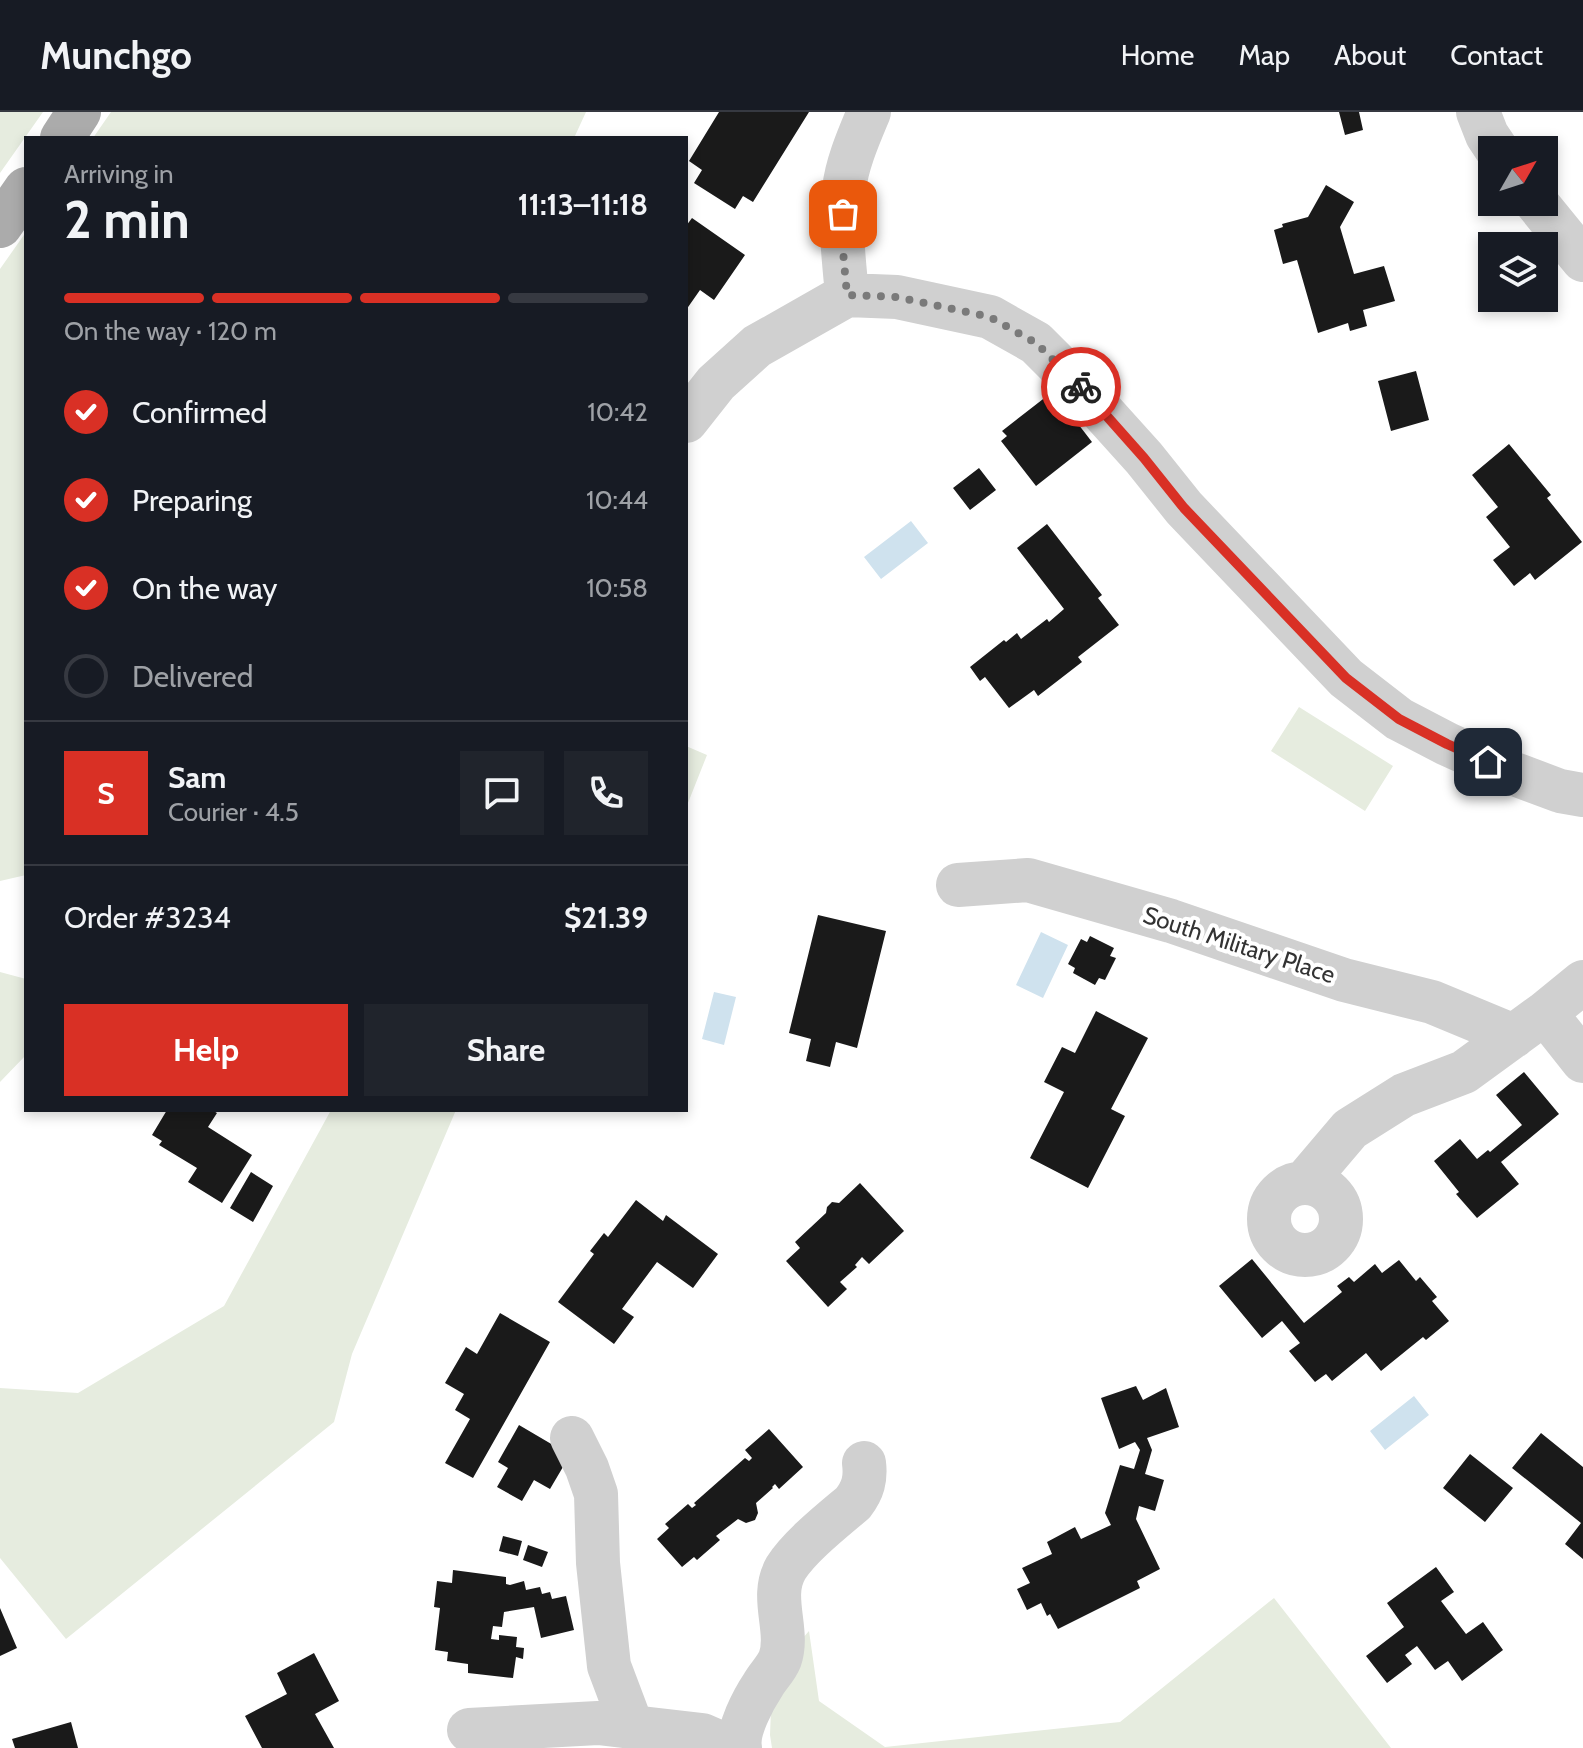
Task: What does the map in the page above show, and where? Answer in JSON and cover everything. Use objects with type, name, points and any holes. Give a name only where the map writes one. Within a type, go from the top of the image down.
[{"type":"main road","points":[[63,136],[79,112]]},
{"type":"main road","points":[[0,226],[24,192]]},
{"type":"street","points":[[847,295],[842,240],[844,188],[869,112]]},
{"type":"street","points":[[1478,112],[1488,136]]},
{"type":"street","points":[[1547,216],[1583,260]]},
{"type":"street","points":[[688,418],[716,383],[757,346],[847,295],[897,297],[990,317],[1036,343],[1080,387],[1184,508],[1346,678],[1399,719],[1447,744],[1509,772],[1560,791],[1583,795]]},
{"type":"street","name":"South Military Place","points":[[958,885],[1028,880],[1171,921],[1344,980],[1529,1024],[1583,1061]]},
{"type":"street","points":[[1305,1182],[1350,1129],[1404,1095],[1464,1072],[1583,982]]},
{"type":"street","points":[[572,1438],[596,1494],[598,1563],[609,1666],[632,1727]]},
{"type":"street","points":[[740,1748],[746,1716],[781,1656],[780,1581],[802,1549],[853,1503],[866,1478],[864,1463]]},
{"type":"street","points":[[469,1730],[598,1723],[702,1735],[724,1748]]},
{"type":"shaded area","points":[[0,112],[43,112],[24,136],[0,173]]},
{"type":"shaded area","points":[[111,112],[586,112],[575,136],[94,136]]},
{"type":"shaded area","points":[[24,235],[24,875],[0,881],[0,269]]},
{"type":"shaded area","points":[[1299,707],[1393,766],[1365,811],[1271,751]]},
{"type":"shaded area","points":[[688,747],[707,755],[688,803]]},
{"type":"shaded area","points":[[0,972],[24,978],[24,1057],[0,1082]]},
{"type":"shaded area","points":[[330,1112],[455,1112],[352,1354],[334,1422],[66,1639],[0,1558],[0,1388],[78,1393],[224,1306]]},
{"type":"shaded area","points":[[1274,1598],[1391,1748],[772,1748],[771,1709],[795,1647],[809,1631],[819,1701],[885,1747],[1120,1722]]},
{"type":"water","points":[[911,521],[928,543],[881,579],[864,557]]},
{"type":"water","points":[[1041,932],[1068,945],[1043,998],[1016,985]]},
{"type":"water","points":[[714,992],[736,997],[724,1045],[702,1039]]},
{"type":"water","points":[[1414,1396],[1429,1415],[1385,1450],[1370,1431]]},
{"type":"building","points":[[719,112],[809,112],[753,202],[743,196],[735,209],[694,183],[702,170],[689,161]]},
{"type":"building","points":[[1339,112],[1359,112],[1363,130],[1345,135]]},
{"type":"building","points":[[1326,185],[1354,202],[1340,227],[1354,274],[1384,266],[1395,301],[1363,310],[1367,326],[1350,331],[1348,323],[1318,333],[1297,260],[1283,264],[1274,230],[1283,227],[1282,224],[1308,217]]},
{"type":"building","points":[[692,218],[745,255],[714,300],[700,290],[688,307],[688,223]]},
{"type":"building","points":[[1416,371],[1429,420],[1391,431],[1378,381]]},
{"type":"building","points":[[1047,396],[1059,411],[1065,407],[1092,442],[1036,486],[1001,441],[1007,436],[1002,431]]},
{"type":"building","points":[[1509,444],[1551,495],[1547,498],[1582,542],[1535,580],[1530,573],[1514,586],[1493,560],[1510,547],[1486,517],[1498,507],[1472,475]]},
{"type":"building","points":[[979,468],[996,490],[970,510],[953,488]]},
{"type":"building","points":[[1047,524],[1102,595],[1098,598],[1119,625],[1078,657],[1082,662],[1038,696],[1034,690],[1009,708],[985,677],[980,681],[970,667],[1004,640],[1006,642],[1017,633],[1021,639],[1064,609],[1017,548]]},
{"type":"building","points":[[818,915],[886,931],[857,1048],[836,1042],[830,1067],[806,1061],[811,1039],[789,1033]]},
{"type":"building","points":[[1090,936],[1114,948],[1110,956],[1116,958],[1105,980],[1099,978],[1095,985],[1073,973],[1075,968],[1068,964],[1081,939],[1087,942]]},
{"type":"building","points":[[1096,1011],[1148,1038],[1111,1109],[1125,1116],[1088,1188],[1030,1158],[1064,1092],[1044,1082],[1062,1047],[1075,1053]]},
{"type":"building","points":[[1524,1072],[1559,1114],[1501,1162],[1519,1184],[1477,1218],[1434,1161],[1460,1139],[1477,1159],[1522,1125],[1496,1095]]},
{"type":"building","points":[[166,1112],[215,1112],[208,1127],[252,1155],[222,1203],[188,1182],[197,1168],[159,1145],[162,1141],[152,1135]]},
{"type":"building","points":[[251,1172],[273,1186],[253,1222],[230,1208]]},
{"type":"building","points":[[860,1183],[904,1231],[869,1264],[862,1257],[855,1265],[857,1267],[840,1282],[847,1289],[828,1307],[786,1261],[800,1248],[795,1242],[826,1213],[827,1207],[832,1202],[839,1203]]},
{"type":"building","points":[[636,1200],[663,1221],[666,1215],[718,1254],[693,1288],[657,1262],[622,1309],[634,1317],[614,1344],[558,1302],[594,1254],[590,1251],[604,1233],[608,1237]]},
{"type":"building","points":[[1252,1259],[1304,1323],[1342,1292],[1337,1286],[1349,1277],[1354,1282],[1375,1264],[1382,1273],[1399,1260],[1416,1281],[1420,1277],[1437,1297],[1432,1301],[1449,1321],[1426,1340],[1423,1337],[1381,1371],[1366,1353],[1332,1381],[1326,1374],[1315,1382],[1289,1351],[1300,1343],[1282,1321],[1262,1338],[1219,1286]]},
{"type":"building","points":[[500,1313],[550,1342],[473,1478],[445,1463],[470,1419],[455,1410],[464,1394],[445,1383],[466,1347],[477,1354]]},
{"type":"building","points":[[1136,1386],[1143,1400],[1166,1388],[1179,1427],[1147,1438],[1152,1450],[1145,1474],[1164,1480],[1155,1511],[1139,1506],[1136,1519],[1160,1569],[1137,1581],[1140,1588],[1058,1629],[1041,1603],[1027,1610],[1017,1589],[1030,1583],[1022,1568],[1052,1554],[1047,1542],[1075,1527],[1081,1539],[1111,1525],[1105,1513],[1120,1465],[1134,1469],[1140,1450],[1135,1442],[1119,1449],[1101,1398]]},
{"type":"building","points":[[519,1425],[570,1455],[550,1489],[534,1480],[522,1501],[497,1487],[508,1468],[498,1462]]},
{"type":"building","points":[[769,1429],[803,1467],[779,1489],[775,1484],[756,1503],[758,1513],[755,1520],[746,1523],[738,1519],[716,1536],[720,1540],[697,1560],[694,1557],[682,1567],[657,1539],[669,1528],[665,1524],[688,1504],[692,1508],[696,1505],[694,1503],[745,1458],[749,1461],[752,1458],[745,1450]]},
{"type":"building","points":[[1541,1433],[1583,1467],[1583,1559],[1565,1544],[1581,1523],[1512,1468]]},
{"type":"building","points":[[1470,1454],[1513,1488],[1485,1522],[1443,1488]]},
{"type":"building","points":[[503,1536],[522,1541],[518,1556],[499,1551]]},
{"type":"building","points":[[528,1545],[548,1552],[542,1567],[523,1560]]},
{"type":"building","points":[[1436,1567],[1454,1592],[1441,1601],[1466,1634],[1483,1622],[1503,1650],[1462,1681],[1448,1661],[1435,1670],[1417,1646],[1405,1655],[1412,1664],[1387,1683],[1366,1656],[1404,1627],[1387,1603]]},
{"type":"building","points":[[453,1570],[506,1577],[506,1584],[510,1585],[524,1581],[526,1590],[540,1587],[542,1594],[550,1592],[552,1599],[566,1596],[574,1630],[541,1638],[534,1607],[504,1612],[502,1627],[493,1626],[491,1639],[499,1640],[499,1635],[517,1637],[516,1647],[524,1648],[523,1659],[516,1657],[513,1678],[468,1673],[468,1664],[447,1661],[448,1652],[435,1650],[440,1608],[434,1607],[437,1581],[452,1583]]},
{"type":"building","points":[[0,1608],[17,1648],[0,1656]]},
{"type":"building","points":[[314,1653],[339,1701],[315,1714],[334,1748],[262,1748],[245,1716],[287,1694],[277,1673]]},
{"type":"building","points":[[71,1722],[78,1748],[15,1748],[12,1739]]},
{"type":"way so far","points":[[843,214],[847,295],[897,297],[990,317],[1036,343],[1081,387]]},
{"type":"route","points":[[1081,387],[1184,508],[1346,678],[1399,719],[1488,762]]}]
